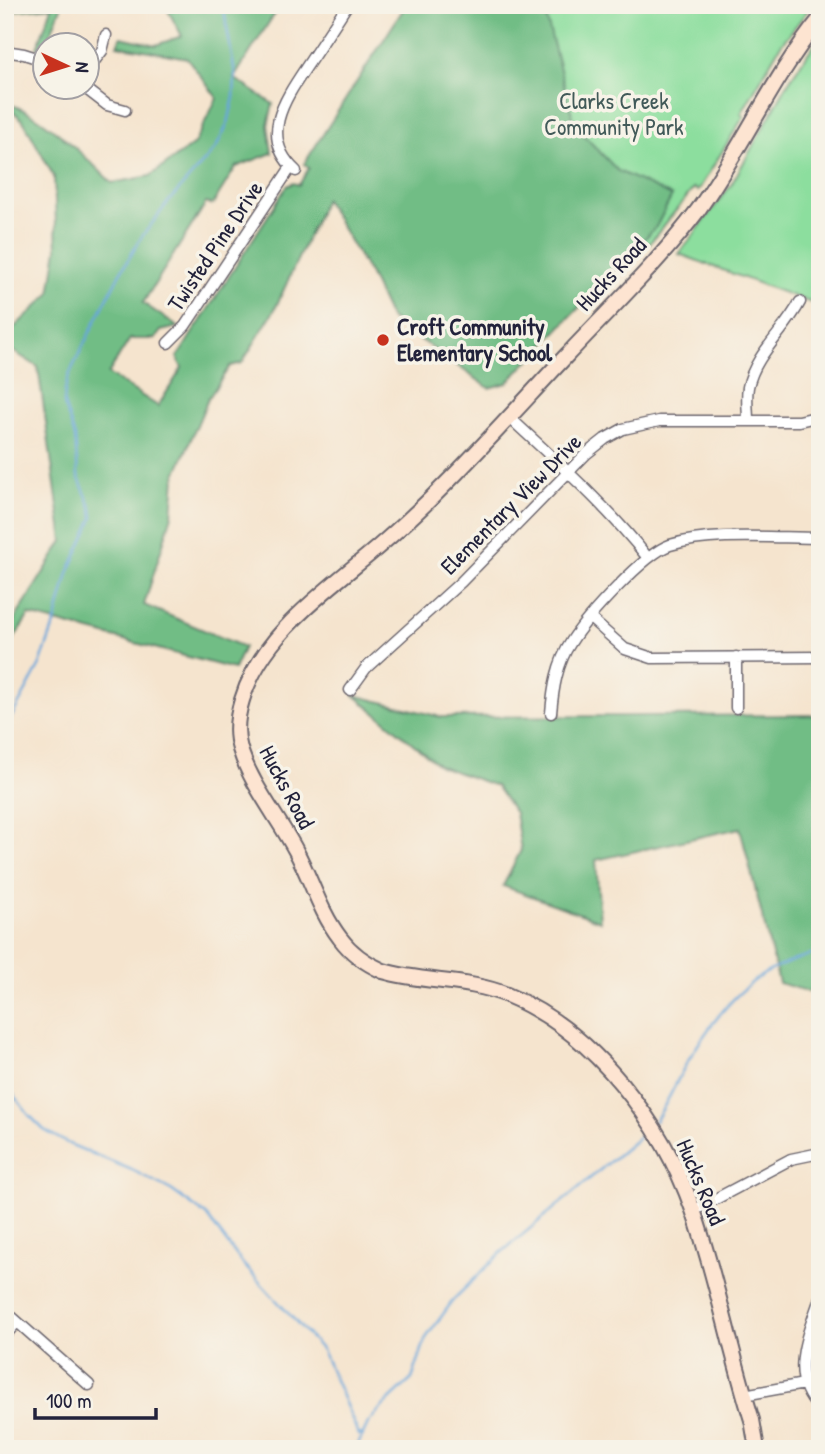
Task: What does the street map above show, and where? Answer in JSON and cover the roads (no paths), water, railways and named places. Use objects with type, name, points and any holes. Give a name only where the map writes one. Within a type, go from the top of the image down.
[{"type":"main road","name":"Hucks Road","points":[[757,1449],[752,1420],[693,1211],[678,1172],[647,1119],[594,1054],[573,1035],[534,1008],[485,988],[383,971],[368,964],[350,950],[331,925],[296,850],[249,770],[238,739],[237,725],[242,697],[256,668],[282,633],[411,518],[654,262],[695,213],[741,144],[784,69],[820,19]]},
{"type":"street","points":[[7,5],[5,51],[32,57]]},
{"type":"street","name":"Twisted Pine Drive","points":[[167,343],[185,327],[294,169],[284,161],[280,149],[277,130],[279,113],[347,5]]},
{"type":"street","points":[[102,51],[106,35]]},
{"type":"street","points":[[102,101],[125,110]]},
{"type":"street","points":[[748,421],[748,391],[757,363],[800,302]]},
{"type":"street","name":"Elementary View Drive","points":[[350,690],[366,668],[461,582],[568,472],[605,439],[623,429],[659,421],[799,421],[820,416]]},
{"type":"street","points":[[509,417],[568,472],[648,558]]},
{"type":"street","points":[[551,713],[554,683],[570,642],[648,558],[667,546],[704,539],[820,538]]},
{"type":"street","points":[[590,618],[625,649],[652,658],[820,657]]},
{"type":"street","points":[[736,657],[736,708]]},
{"type":"street","points":[[693,1211],[791,1159],[820,1153]]},
{"type":"street","points":[[820,1298],[802,1353],[804,1384],[813,1402],[820,1409]]},
{"type":"street","points":[[5,1311],[89,1385]]},
{"type":"street","points":[[5,1335],[17,1322]]},
{"type":"street","points":[[744,1395],[804,1384]]},
{"type":"waterway","points":[[5,729],[40,665],[68,573],[93,518],[78,476],[75,437],[64,404],[69,375],[119,275],[141,238],[169,201],[216,148],[228,123],[234,97],[235,74],[223,5]]},
{"type":"waterway","points":[[655,1121],[696,1047],[731,1001],[764,974],[820,951]]},
{"type":"waterway","points":[[5,1083],[44,1130],[171,1190],[206,1215],[243,1264],[322,1350],[358,1435],[363,1434]]},
{"type":"waterway","points":[[5,1096],[18,1100]]},
{"type":"waterway","points":[[356,1449],[368,1423],[412,1379],[426,1338],[454,1299],[502,1252],[649,1129]]},
{"type":"place","name":"Croft Community Elementary School","points":[[383,340]]},
{"type":"park label","name":"Clarks Creek Community Park","points":[[614,114]]}]
